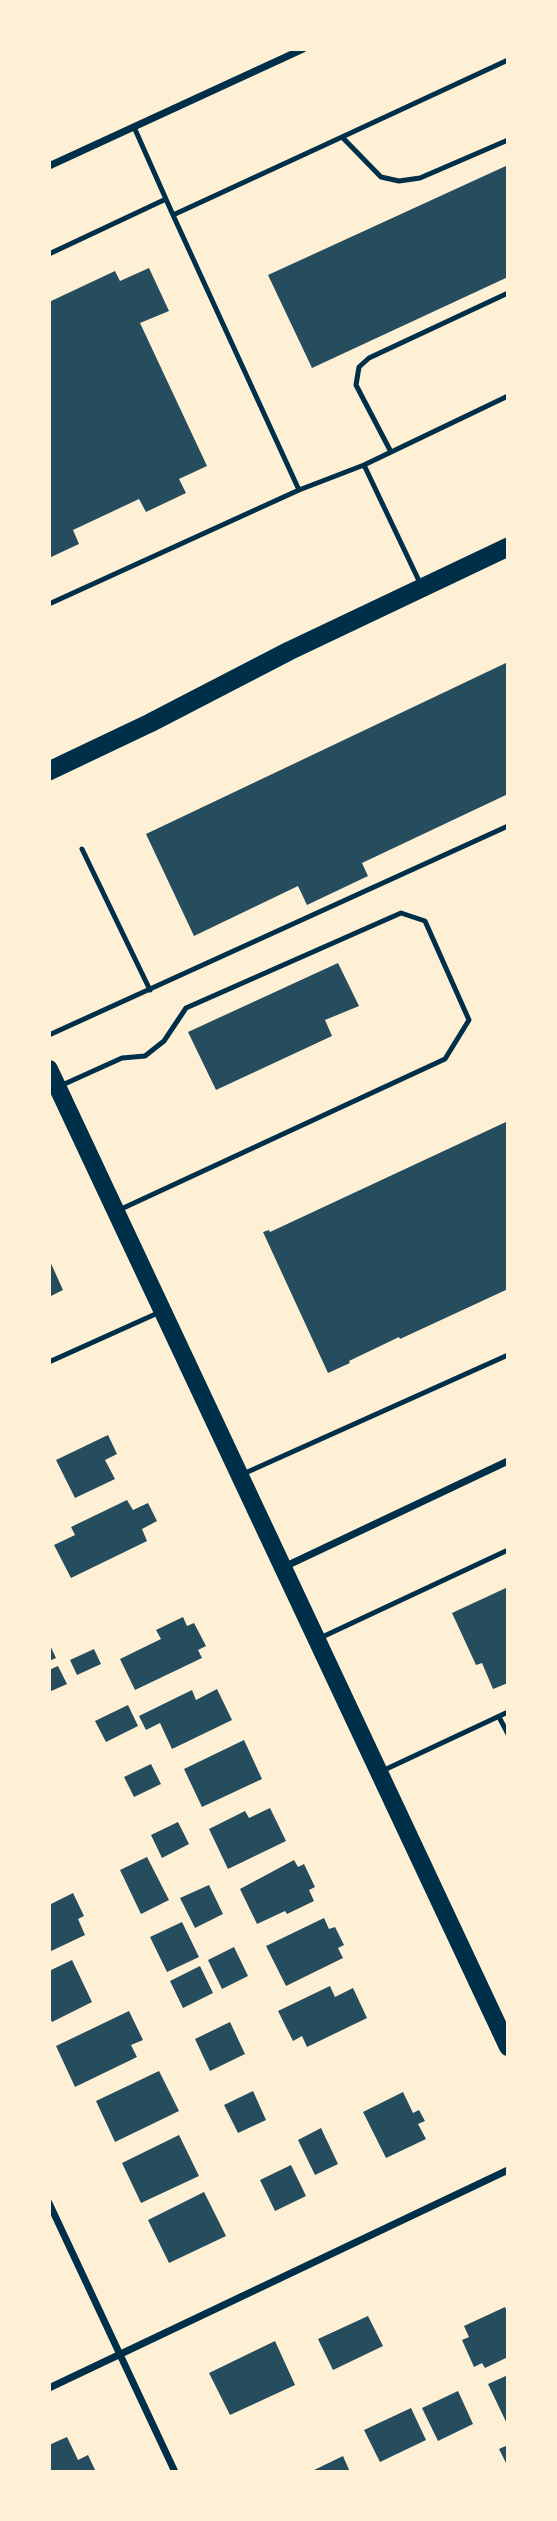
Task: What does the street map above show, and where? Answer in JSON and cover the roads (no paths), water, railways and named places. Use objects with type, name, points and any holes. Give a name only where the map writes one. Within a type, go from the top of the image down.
[{"type":"highway","points":[[49,771],[508,547]]},
{"type":"main road","points":[[49,1070],[508,2047]]},
{"type":"street","points":[[49,166],[303,49]]},
{"type":"street","points":[[283,1567],[508,1461]]},
{"type":"street","points":[[49,2388],[508,2170]]},
{"type":"street","points":[[49,2203],[175,2472]]},
{"type":"lane","points":[[173,215],[508,60]]},
{"type":"lane","points":[[134,127],[299,490]]},
{"type":"lane","points":[[342,138],[382,177],[399,181],[420,178],[508,140]]},
{"type":"lane","points":[[49,254],[166,199]]},
{"type":"lane","points":[[391,452],[356,385],[359,368],[369,358],[508,293]]},
{"type":"lane","points":[[49,604],[299,490],[364,465],[508,396]]},
{"type":"lane","points":[[364,465],[422,587]]},
{"type":"lane","points":[[49,1035],[508,826]]},
{"type":"lane","points":[[82,849],[150,990]]},
{"type":"lane","points":[[58,1087],[122,1058],[145,1056],[164,1041],[186,1008],[401,913],[425,921],[469,1020],[445,1059],[116,1212]]},
{"type":"lane","points":[[49,1362],[162,1310]]},
{"type":"lane","points":[[240,1475],[508,1354]]},
{"type":"lane","points":[[317,1639],[508,1550]]},
{"type":"lane","points":[[379,1772],[508,1713]]},
{"type":"lane","points":[[499,1717],[508,1734]]}]
